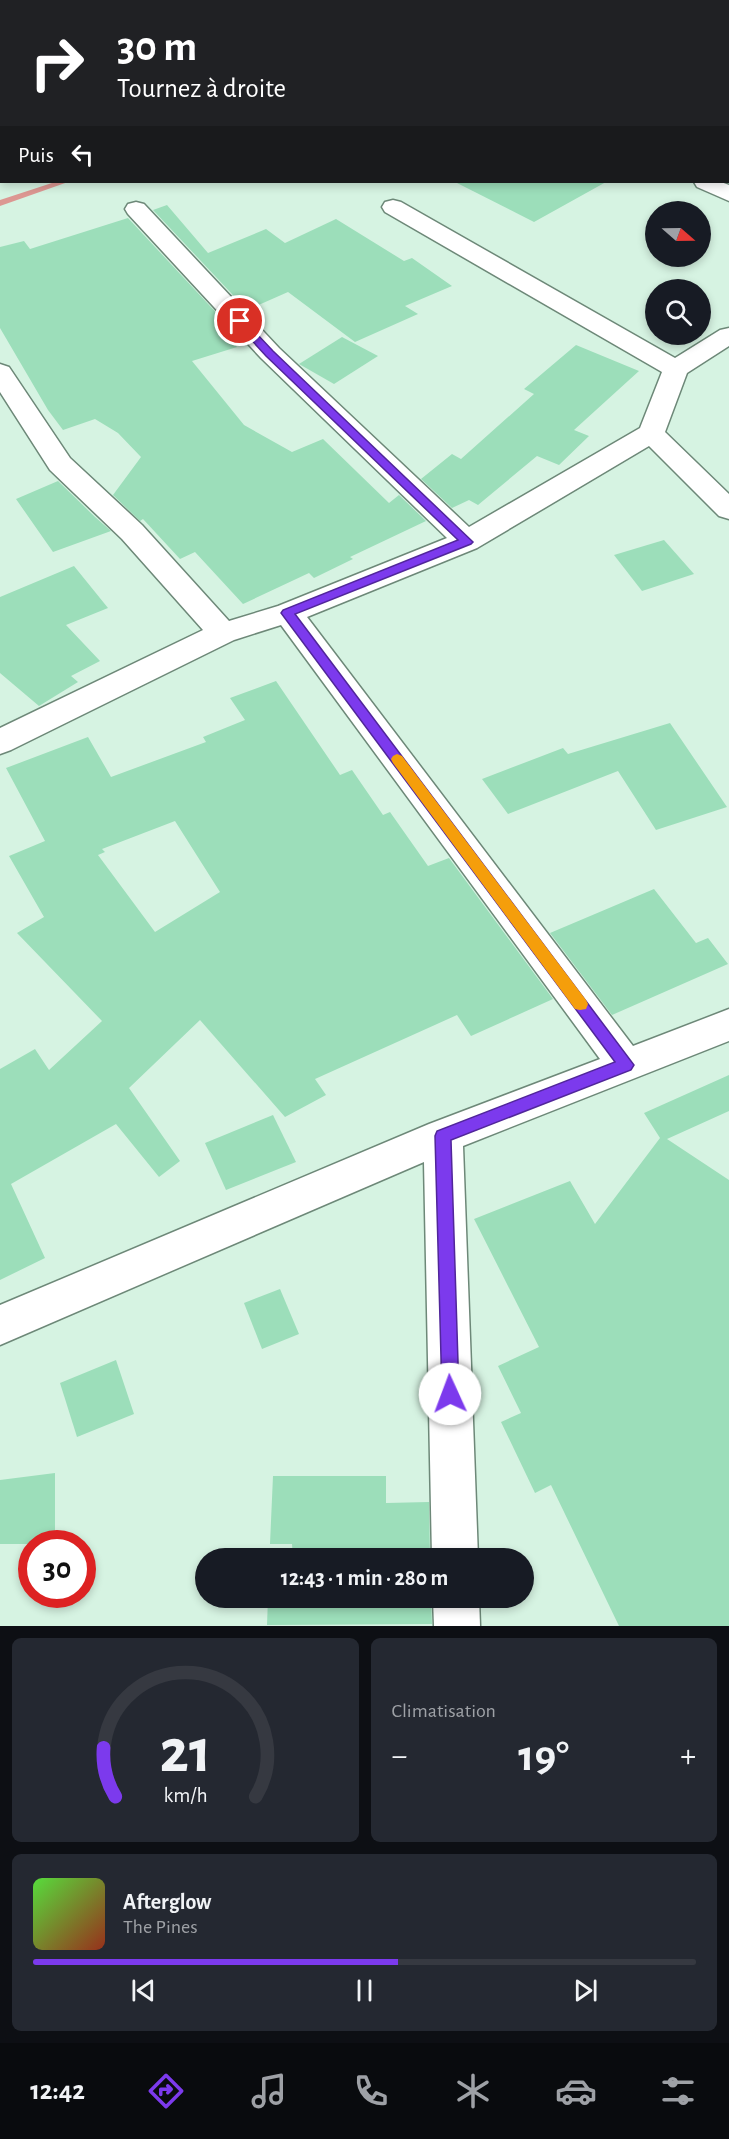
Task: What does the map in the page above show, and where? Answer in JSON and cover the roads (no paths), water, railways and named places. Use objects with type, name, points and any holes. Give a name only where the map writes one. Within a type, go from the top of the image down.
[{"type":"street","points":[[707,183],[729,194]]},
{"type":"street","points":[[393,207],[676,369]]},
{"type":"street","points":[[136,209],[270,353],[467,542]]},
{"type":"street","points":[[0,742],[223,633],[288,613],[467,542],[651,433],[676,369],[729,335]]},
{"type":"street","points":[[0,372],[60,464],[132,532],[223,633]]},
{"type":"street","points":[[651,433],[729,510]]},
{"type":"street","points":[[288,613],[626,1065]]},
{"type":"street","points":[[0,1325],[443,1136],[729,1025]]},
{"type":"street","points":[[443,1136],[455,1548]]},
{"type":"street","points":[[456,1608],[457,1626]]},
{"type":"waterway","points":[[0,203],[60,183]]}]
